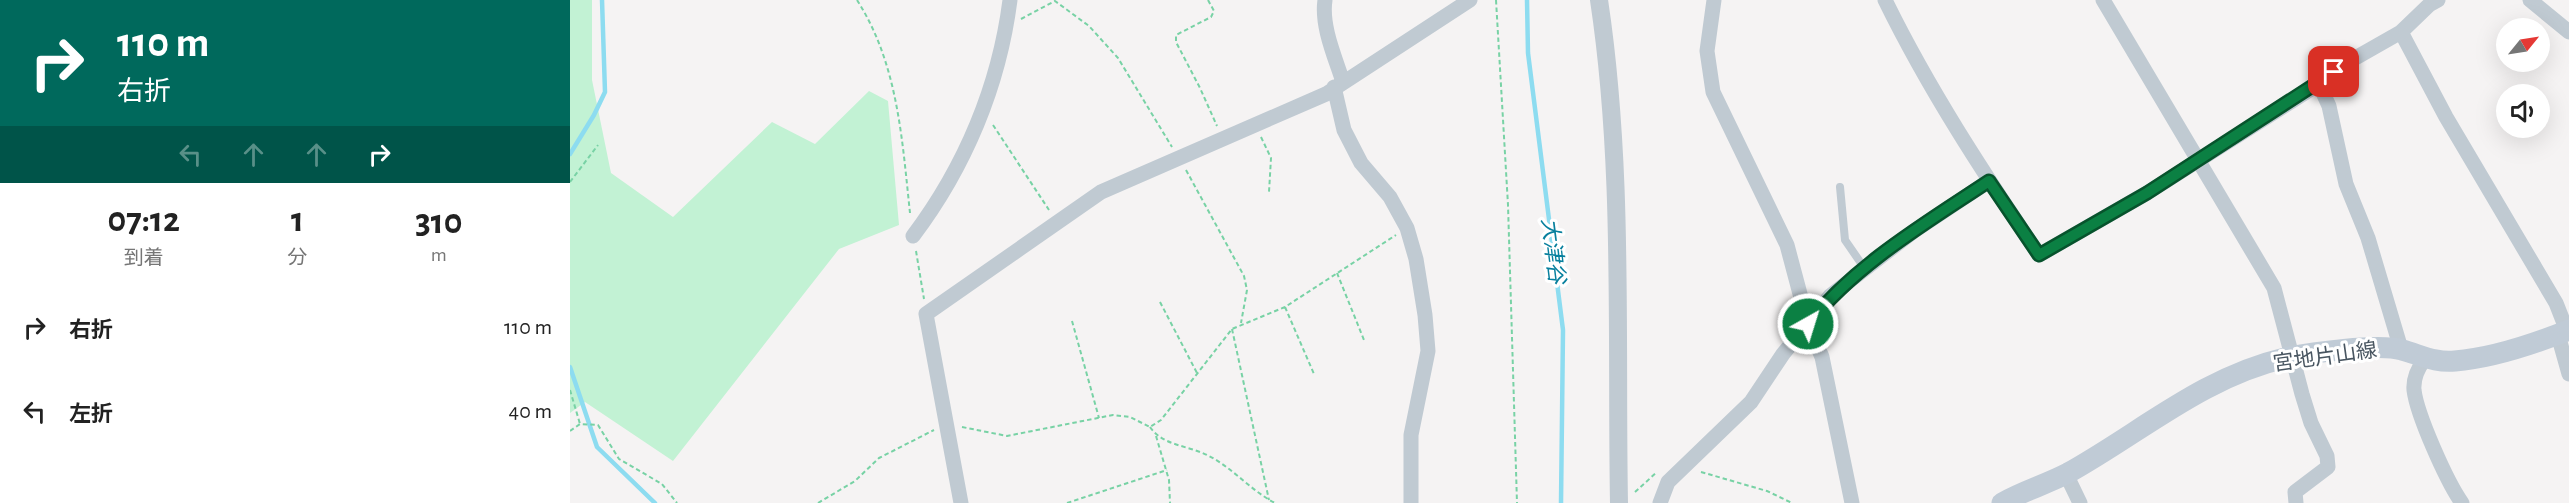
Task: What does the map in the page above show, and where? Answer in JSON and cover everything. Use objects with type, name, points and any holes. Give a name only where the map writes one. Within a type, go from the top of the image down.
[{"type":"main road","name":"宮地片山線","points":[[2002,503],[2027,489],[2066,474],[2188,397],[2234,375],[2291,357],[2373,348],[2401,349],[2425,359],[2454,362],[2486,356],[2564,332]]},
{"type":"street","points":[[913,236],[928,216],[975,132],[993,81],[1007,24],[1010,0]]},
{"type":"street","points":[[1325,0],[1324,9],[1339,85],[1344,130],[1361,163],[1390,197],[1407,228],[1416,259],[1428,351],[1411,435],[1411,503]]},
{"type":"street","points":[[961,503],[926,314],[1101,192],[1222,141],[1339,85],[1470,0]]},
{"type":"street","points":[[1599,0],[1608,59],[1616,179],[1625,501]]},
{"type":"street","points":[[1714,0],[1707,51],[1713,93],[1787,245],[1808,324],[1822,357],[1852,503]]},
{"type":"street","points":[[1885,0],[1917,66],[1989,181],[2039,255],[2147,193],[2198,158],[2319,84],[2350,61],[2401,32],[2429,5],[2438,0]]},
{"type":"street","points":[[2103,0],[2274,288],[2291,357],[2311,423],[2327,456],[2328,467],[2295,492],[2296,503]]},
{"type":"street","points":[[2530,0],[2569,32]]},
{"type":"street","points":[[2401,32],[2446,117],[2556,303],[2564,332],[2569,374]]},
{"type":"street","points":[[2319,84],[2330,106],[2346,184],[2368,238],[2401,349]]},
{"type":"street","points":[[1660,503],[1668,482],[1751,402],[1830,296],[1914,231],[1989,181]]},
{"type":"street","points":[[2425,359],[2417,369],[2414,390],[2442,467],[2462,503]]},
{"type":"street","points":[[2066,474],[2080,503]]},
{"type":"lane","points":[[1840,187],[1845,240],[1865,269]]},
{"type":"path","points":[[857,0],[872,23],[891,75],[926,314]]},
{"type":"path","points":[[1209,0],[1214,11],[1211,17],[1176,35],[1176,42],[1200,88],[1222,141]]},
{"type":"path","points":[[1496,0],[1507,183],[1517,503]]},
{"type":"path","points":[[1007,24],[1055,1],[1060,2],[1096,34],[1118,58],[1179,158],[1244,276],[1247,290],[1241,323]]},
{"type":"path","points":[[981,114],[992,124],[1057,223]]},
{"type":"path","points":[[1255,126],[1271,158],[1269,192]]},
{"type":"path","points":[[570,182],[598,145]]},
{"type":"path","points":[[1150,427],[1161,420],[1232,329],[1241,323],[1285,308],[1407,228]]},
{"type":"path","points":[[1337,273],[1364,340]]},
{"type":"path","points":[[1160,302],[1197,373]]},
{"type":"path","points":[[1285,308],[1314,374]]},
{"type":"path","points":[[1072,321],[1100,418]]},
{"type":"path","points":[[1232,329],[1269,500]]},
{"type":"path","points":[[570,390],[580,424]]},
{"type":"path","points":[[818,503],[855,481],[879,458],[947,425],[1007,436],[1113,415],[1130,417],[1150,427],[1156,436],[1167,470],[1170,503]]},
{"type":"path","points":[[570,431],[580,424],[597,425],[620,459],[662,484],[677,503]]},
{"type":"path","points":[[1156,436],[1216,460],[1275,503]]},
{"type":"path","points":[[1625,501],[1656,473],[1671,468],[1760,488],[1792,503]]},
{"type":"path","points":[[1067,503],[1167,470]]},
{"type":"green space","points":[[570,0],[592,0],[592,80],[611,173],[673,217],[772,122],[815,144],[869,91],[888,101],[899,225],[839,249],[673,461],[585,402],[570,413]]},
{"type":"waterway","points":[[570,154],[605,92],[602,0]]},
{"type":"waterway","name":"大津谷","points":[[1527,0],[1528,53],[1563,330],[1561,503]]},
{"type":"waterway","points":[[570,367],[597,447],[655,503]]},
{"type":"route","points":[[1808,324],[1830,296],[1914,231],[1989,181],[2039,255],[2147,193],[2198,158],[2319,84],[2334,72]]}]
